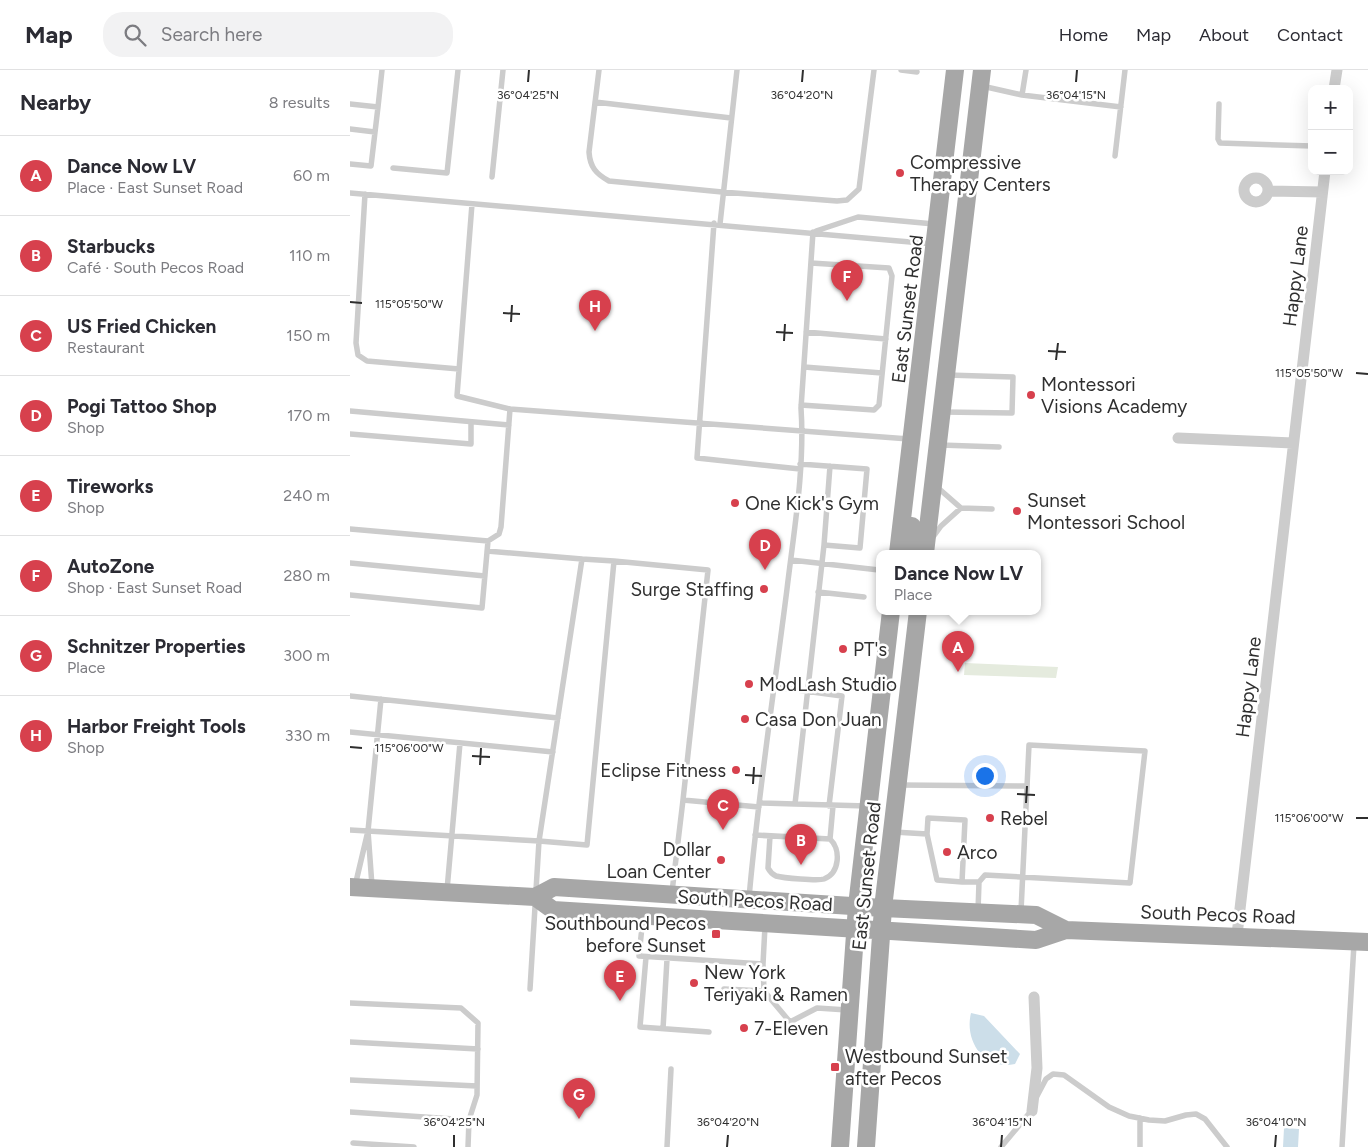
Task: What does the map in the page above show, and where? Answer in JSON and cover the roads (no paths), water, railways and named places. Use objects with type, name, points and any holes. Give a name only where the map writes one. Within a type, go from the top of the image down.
[{"type":"main road","name":"East Sunset Road","points":[[898,550],[956,70]]},
{"type":"main road","points":[[926,550],[981,78]]},
{"type":"main road","points":[[939,224],[963,226]]},
{"type":"main road","points":[[936,244],[961,246]]},
{"type":"main road","points":[[907,480],[911,484],[912,494],[912,550]]},
{"type":"main road","name":"East Sunset Road","points":[[840,1147],[857,906],[891,615]]},
{"type":"main road","points":[[906,615],[902,661],[904,674],[910,680]]},
{"type":"main road","name":"East Sunset Road","points":[[866,1147],[883,908],[918,615]]},
{"type":"main road","name":"South Pecos Road","points":[[535,897],[554,886],[883,908],[1020,914],[1036,915],[1066,930]]},
{"type":"main road","name":"South Pecos Road","points":[[352,887],[535,897],[553,910],[1036,940],[1066,930],[1361,941]]},
{"type":"street","points":[[1334,85],[1336,70]]},
{"type":"street","name":"Happy Lane","points":[[1237,935],[1324,175]]},
{"type":"street","points":[[1268,191],[1322,192]]},
{"type":"street","points":[[1178,438],[1293,444]]},
{"type":"street","points":[[1032,1111],[1037,1068],[1034,997]]},
{"type":"lane","points":[[350,164],[371,166],[382,70]]},
{"type":"lane","points":[[392,168],[447,173],[458,70]]},
{"type":"lane","points":[[492,177],[504,70]]},
{"type":"lane","points":[[600,70],[589,152],[590,163],[598,175],[609,181],[722,192],[847,200],[859,190],[874,70]]},
{"type":"lane","points":[[737,70],[717,224],[697,458],[867,470],[860,548],[824,545]]},
{"type":"lane","points":[[901,70],[917,72]]},
{"type":"lane","points":[[1022,95],[1026,70]]},
{"type":"lane","points":[[1115,156],[1125,70]]},
{"type":"lane","points":[[981,78],[1022,95],[1121,107]]},
{"type":"lane","points":[[596,102],[731,118]]},
{"type":"lane","points":[[350,104],[378,107]]},
{"type":"lane","points":[[1219,104],[1218,139],[1220,143],[1308,146]]},
{"type":"lane","points":[[350,129],[375,132]]},
{"type":"lane","points":[[350,193],[936,244]]},
{"type":"lane","points":[[365,194],[356,343],[358,355],[367,361],[459,369]]},
{"type":"lane","points":[[472,204],[457,396],[510,409],[912,439]]},
{"type":"lane","points":[[813,232],[858,217],[939,224]]},
{"type":"lane","points":[[749,898],[755,835],[791,560],[800,466],[801,405],[813,232]]},
{"type":"lane","points":[[801,405],[874,410],[879,405],[892,276],[889,268],[811,263]]},
{"type":"lane","points":[[806,332],[886,339]]},
{"type":"lane","points":[[804,367],[882,374]]},
{"type":"lane","points":[[941,412],[1012,413],[1013,376],[946,374]]},
{"type":"lane","points":[[350,529],[488,541],[499,534],[502,526],[510,409]]},
{"type":"lane","points":[[350,411],[509,425]]},
{"type":"lane","points":[[350,434],[470,444],[472,422]]},
{"type":"lane","points":[[937,445],[999,447]]},
{"type":"lane","points":[[795,804],[824,545],[830,466]]},
{"type":"lane","points":[[933,483],[961,508],[992,509]]},
{"type":"lane","points":[[927,550],[931,540],[941,526],[961,508]]},
{"type":"lane","points":[[350,594],[482,608],[488,541]]},
{"type":"lane","points":[[487,551],[708,570],[672,894]]},
{"type":"lane","points":[[530,989],[539,841],[582,559]]},
{"type":"lane","points":[[791,560],[876,570]]},
{"type":"lane","points":[[350,830],[587,845],[614,561]]},
{"type":"lane","points":[[350,563],[485,576]]},
{"type":"lane","points":[[818,592],[864,597]]},
{"type":"lane","points":[[770,836],[768,868],[770,872],[778,876],[823,880],[830,875],[838,856],[838,848],[830,839],[831,806],[842,696],[775,687]]},
{"type":"lane","points":[[350,696],[558,718]]},
{"type":"lane","points":[[373,888],[368,831],[381,699]]},
{"type":"lane","points":[[350,732],[553,752]]},
{"type":"lane","points":[[447,892],[460,742]]},
{"type":"lane","points":[[978,912],[979,882],[985,876],[1022,878],[1130,883],[1146,751],[1030,745],[1027,786],[1022,878],[1020,914]]},
{"type":"lane","points":[[898,785],[1027,786]]},
{"type":"lane","points":[[683,800],[760,805],[868,806]]},
{"type":"lane","points":[[962,882],[965,820],[928,818],[927,834],[936,880],[962,882],[979,882]]},
{"type":"lane","points":[[352,887],[368,831]]},
{"type":"lane","points":[[892,832],[927,834]]},
{"type":"lane","points":[[755,835],[830,839]]},
{"type":"lane","points":[[643,915],[639,956],[763,964]]},
{"type":"lane","points":[[766,922],[763,964],[764,991],[790,1022],[817,1008],[850,1010]]},
{"type":"lane","points":[[1342,1147],[1361,941]]},
{"type":"lane","points":[[646,956],[640,1027],[709,1032]]},
{"type":"lane","points":[[663,1029],[667,959]]},
{"type":"lane","points":[[724,989],[764,991]]},
{"type":"lane","points":[[350,1003],[461,1008],[478,1023],[477,1095],[469,1120],[468,1147]]},
{"type":"lane","points":[[350,1042],[478,1049]]},
{"type":"lane","points":[[667,1147],[671,1069]]},
{"type":"lane","points":[[1001,1147],[1032,1111],[1046,1080],[1053,1074],[1064,1074],[1109,1107],[1140,1118],[1165,1121],[1196,1114],[1205,1119],[1227,1147]]},
{"type":"lane","points":[[350,1080],[477,1086]]},
{"type":"lane","points":[[350,1112],[469,1120]]},
{"type":"lane","points":[[1140,1118],[1140,1147]]},
{"type":"lane","points":[[352,1144],[414,1147]]},
{"type":"water","points":[[971,1013],[984,1016],[1020,1054],[1015,1064],[1004,1065],[994,1063],[979,1052],[971,1034]]},
{"type":"water","points":[[1284,1128],[1299,1129],[1298,1147],[1283,1147]]},
{"type":"place","name":"Compressive Therapy Centers","points":[[900,173]]},
{"type":"place","name":"AutoZone","points":[[847,301]]},
{"type":"place","name":"Harbor Freight Tools","points":[[595,331]]},
{"type":"place","name":"Montessori Visions Academy","points":[[1031,395]]},
{"type":"place","name":"One Kick's Gym","points":[[735,503]]},
{"type":"place","name":"Sunset Montessori School","points":[[1017,511]]},
{"type":"place","name":"Pogi Tattoo Shop","points":[[765,570]]},
{"type":"place","name":"Surge Staffing","points":[[764,589]]},
{"type":"place","name":"PT's","points":[[843,649]]},
{"type":"place","name":"Dance Now LV","points":[[958,672]]},
{"type":"place","name":"ModLash Studio","points":[[749,684]]},
{"type":"place","name":"Casa Don Juan","points":[[745,719]]},
{"type":"place","name":"Eclipse Fitness","points":[[736,770]]},
{"type":"place","name":"Rebel","points":[[990,818]]},
{"type":"place","name":"US Fried Chicken","points":[[723,830]]},
{"type":"place","name":"Arco","points":[[947,852]]},
{"type":"place","name":"Dollar Loan Center","points":[[721,860]]},
{"type":"place","name":"Starbucks","points":[[801,865]]},
{"type":"place","name":"Southbound Pecos before Sunset","points":[[716,934]]},
{"type":"place","name":"New York Teriyaki & Ramen","points":[[694,983]]},
{"type":"place","name":"Tireworks","points":[[620,1001]]},
{"type":"place","name":"7-Eleven","points":[[744,1028]]},
{"type":"place","name":"Westbound Sunset after Pecos","points":[[835,1067]]},
{"type":"place","name":"Schnitzer Properties","points":[[579,1119]]}]
